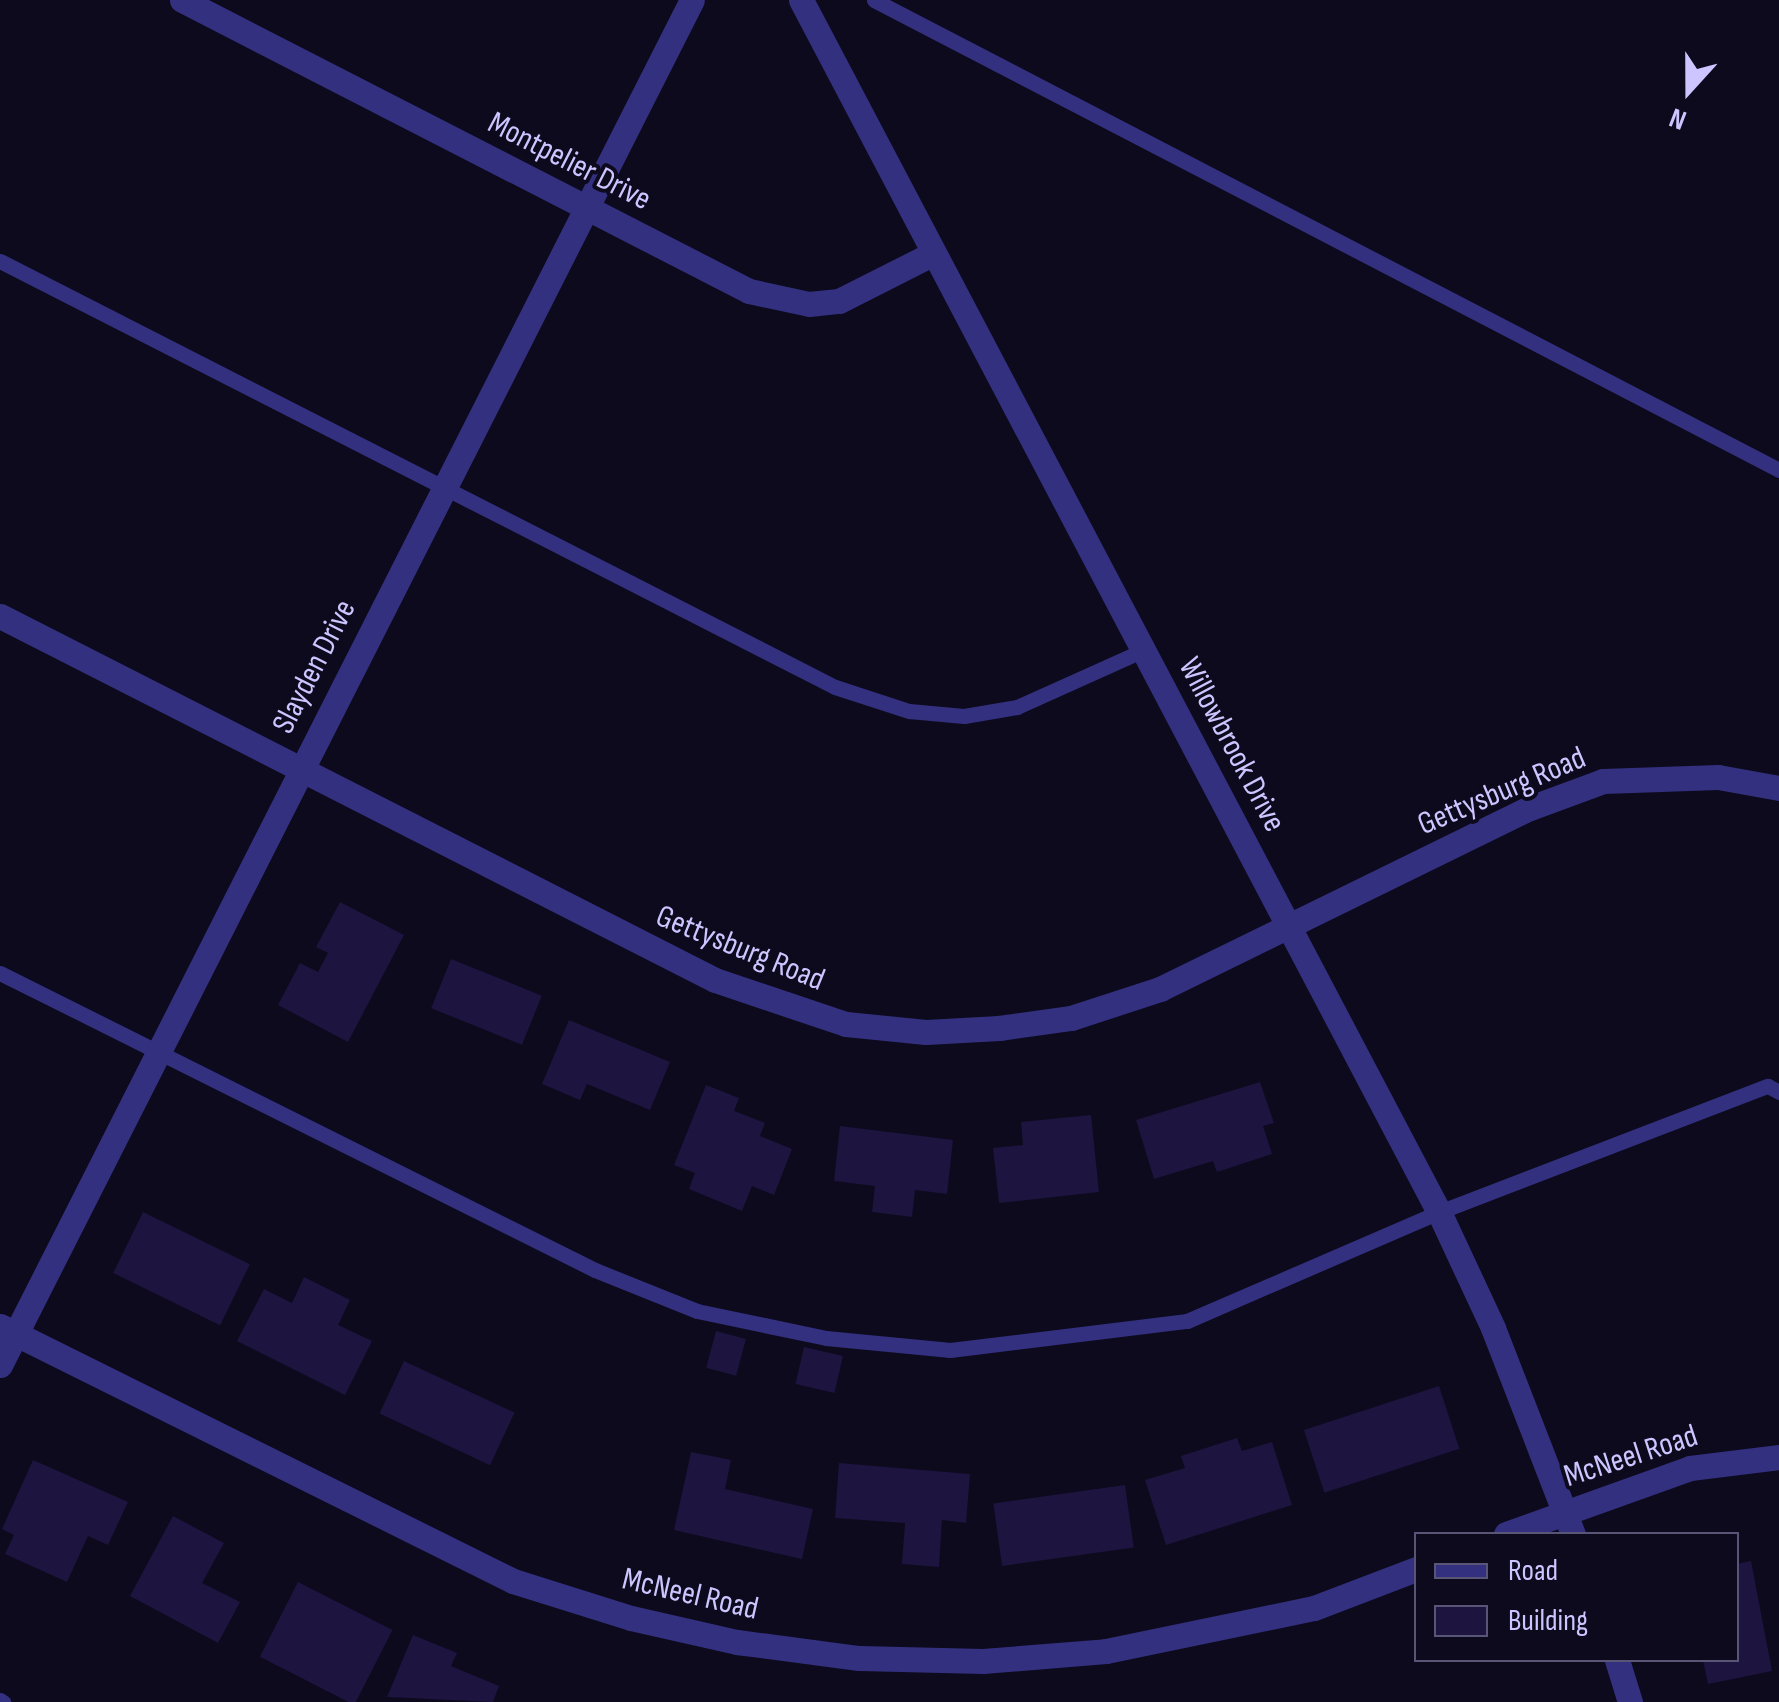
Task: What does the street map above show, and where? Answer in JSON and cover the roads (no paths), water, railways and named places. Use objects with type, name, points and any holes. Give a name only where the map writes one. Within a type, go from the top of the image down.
[{"type":"street","name":"Montpelier Drive","points":[[182,0],[585,207],[778,300],[840,301],[934,254]]},
{"type":"street","name":"Slayden Drive","points":[[0,1365],[8,1330],[157,1052],[692,0]]},
{"type":"street","name":"Willowbrook Drive","points":[[801,0],[1439,1212],[1569,1523]]},
{"type":"street","name":"Gettysburg Road","points":[[0,616],[714,980],[846,1024],[926,1032],[1071,1018],[1160,989],[1530,808],[1603,782],[1687,776],[1779,788]]},
{"type":"street","name":"McNeel Road","points":[[8,1330],[513,1582],[631,1618],[737,1642],[860,1658],[983,1661],[1106,1650],[1314,1608],[1414,1569]]},
{"type":"street","name":"McNeel Road","points":[[1517,1532],[1569,1523],[1690,1468],[1779,1457]]},
{"type":"street","points":[[1618,1662],[1630,1702]]},
{"type":"lane","points":[[874,0],[1779,470]]},
{"type":"lane","points":[[0,262],[817,678],[909,711],[964,716],[1017,707],[1144,650]]},
{"type":"lane","points":[[0,973],[594,1270],[697,1311],[826,1338],[950,1350],[1187,1321],[1439,1212],[1768,1086],[1779,1092]]}]
